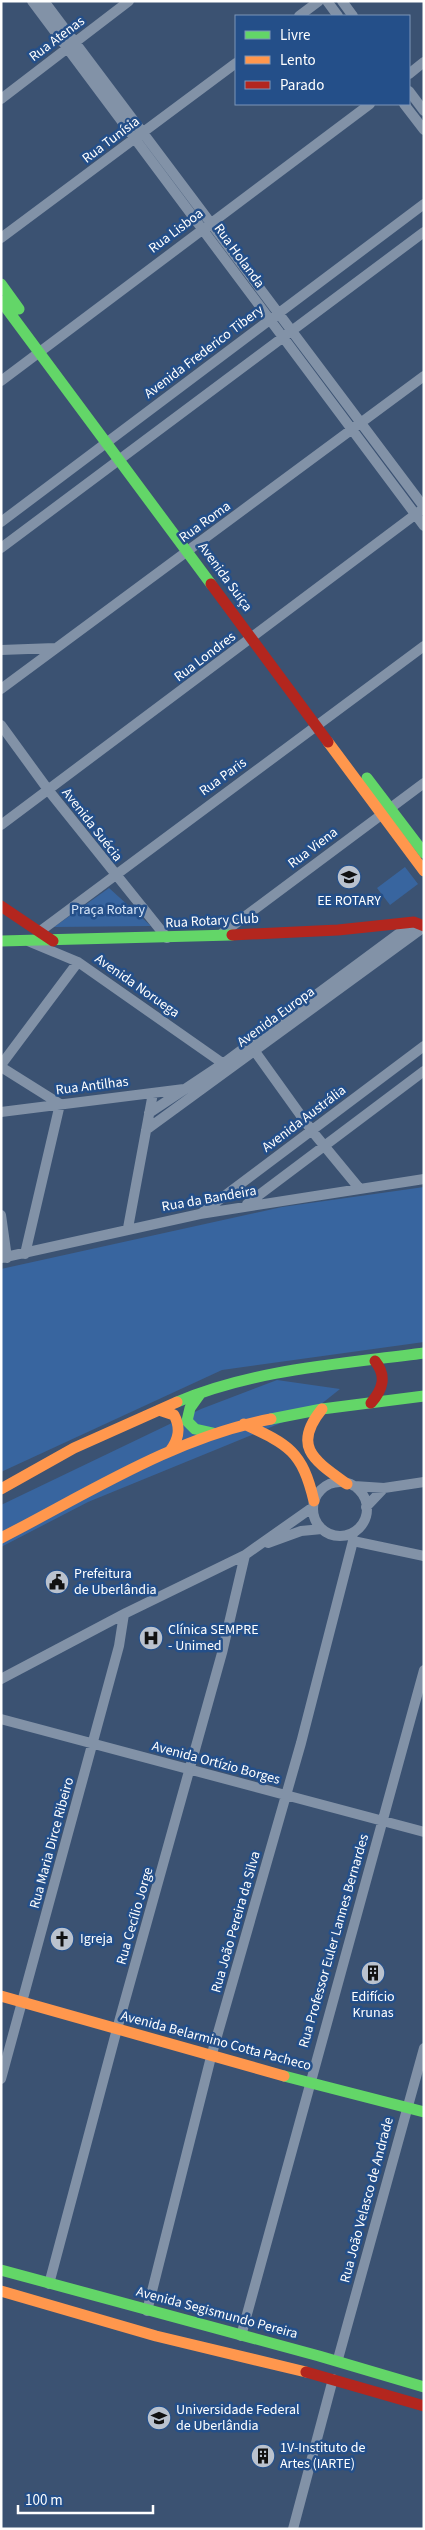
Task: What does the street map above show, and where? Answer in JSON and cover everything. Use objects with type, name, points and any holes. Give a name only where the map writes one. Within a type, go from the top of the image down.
[{"type":"main road","name":"Avenida Suiça","points":[[1,284],[43,349],[110,441],[386,811],[424,872]]},
{"type":"main road","name":"Avenida Suiça","points":[[1,301],[43,349]]},
{"type":"main road","name":"Avenida Suiça","points":[[386,811],[424,853]]},
{"type":"main road","points":[[1,906],[53,941]]},
{"type":"main road","name":"Avenida Europa","points":[[420,925],[424,915]]},
{"type":"main road","name":"Rua Rotary Club","points":[[1,941],[29,942],[220,936],[420,925]]},
{"type":"main road","points":[[1,1494],[6,1487],[74,1448],[203,1391],[274,1374],[424,1353]]},
{"type":"main road","points":[[370,1403],[383,1385],[381,1368],[375,1361]]},
{"type":"main road","points":[[203,1391],[188,1409],[188,1422],[191,1428],[200,1432],[213,1433]]},
{"type":"main road","points":[[1,1538],[170,1451],[213,1433],[244,1424],[322,1409],[424,1396]]},
{"type":"main road","points":[[322,1409],[306,1430],[307,1441],[316,1459],[350,1485]]},
{"type":"main road","points":[[159,1410],[174,1415],[178,1422],[179,1435],[176,1444],[170,1451]]},
{"type":"main road","points":[[244,1424],[282,1445],[299,1460],[308,1476],[313,1504]]},
{"type":"main road","name":"Avenida Belarmino Cotta Pacheco","points":[[1,1996],[211,2057],[424,2112]]},
{"type":"main road","name":"Avenida Segismundo Pereira","points":[[1,2270],[241,2336],[338,2359],[424,2387]]},
{"type":"main road","points":[[1,2291],[156,2336],[333,2379],[424,2406]]},
{"type":"main road","points":[[362,2388],[368,2369]]},
{"type":"street","name":"Rua Holanda","points":[[32,1],[71,45],[139,136],[274,317],[352,430],[424,526]]},
{"type":"street","name":"Rua Holanda","points":[[44,1],[71,45]]},
{"type":"street","name":"Rua Atenas","points":[[1,99],[129,1]]},
{"type":"street","points":[[300,15],[319,1]]},
{"type":"street","points":[[327,1],[337,15]]},
{"type":"street","points":[[342,1],[352,15]]},
{"type":"street","points":[[410,73],[424,62]]},
{"type":"street","name":"Rua Tunísia","points":[[1,238],[235,64]]},
{"type":"street","points":[[410,92],[424,111]]},
{"type":"street","name":"Rua Lisboa","points":[[1,381],[369,105]]},
{"type":"street","points":[[405,105],[424,130]]},
{"type":"street","name":"Avenida Frederico Tibery","points":[[1,522],[424,204]]},
{"type":"street","points":[[1,548],[424,232]]},
{"type":"street","name":"Rua Holanda","points":[[286,334],[361,423],[424,507]]},
{"type":"street","name":"Rua Roma","points":[[1,689],[424,376]]},
{"type":"street","name":"Rua Londres","points":[[1,825],[256,636],[424,507]]},
{"type":"street","name":"Rua Paris","points":[[39,932],[114,874],[424,646]]},
{"type":"street","points":[[1,650],[56,648]]},
{"type":"street","name":"Avenida Suécia","points":[[1,725],[48,791],[167,938]]},
{"type":"street","name":"Rua Viena","points":[[220,936],[424,783]]},
{"type":"street","name":"Avenida Europa","points":[[149,1113],[227,1066],[420,925]]},
{"type":"street","points":[[25,1254],[60,1104],[1,1066],[78,962],[53,941]]},
{"type":"street","name":"Avenida Noruega","points":[[29,942],[78,962],[227,1066]]},
{"type":"street","name":"Avenida Austrália","points":[[200,1214],[424,1046]]},
{"type":"street","points":[[252,1048],[312,1131],[359,1188]]},
{"type":"street","name":"Avenida Europa","points":[[146,1130],[207,1086],[227,1066]]},
{"type":"street","points":[[244,1206],[424,1071]]},
{"type":"street","name":"Rua Antilhas","points":[[1,1112],[207,1086]]},
{"type":"street","points":[[128,1228],[153,1093]]},
{"type":"street","name":"Rua da Bandeira","points":[[4,1258],[128,1228],[200,1214],[424,1179]]},
{"type":"street","points":[[1,1215],[4,1258]]},
{"type":"street","points":[[1,1679],[124,1614],[244,1555],[313,1504],[318,1494],[331,1484],[384,1488],[424,1482]]},
{"type":"street","points":[[350,1485],[360,1492],[366,1507]]},
{"type":"street","points":[[352,1537],[363,1522],[366,1507],[384,1488]]},
{"type":"street","points":[[313,1504],[314,1516],[322,1529],[336,1536],[352,1537],[424,1556]]},
{"type":"street","points":[[255,1548],[286,1535],[322,1529]]},
{"type":"street","name":"Rua João Pereira da Silva","points":[[147,2310],[211,2057],[287,1796],[352,1537]]},
{"type":"street","name":"Rua Cecílio Jorge","points":[[49,2284],[116,2029],[222,1654],[244,1555]]},
{"type":"street","name":"Rua Maria Dirce Ribeiro","points":[[1,2079],[120,1646],[124,1614]]},
{"type":"street","name":"Rua Professor Euler Lannes Bernardes","points":[[241,2336],[309,2082],[424,1670]]},
{"type":"street","name":"Avenida Ortízio Borges","points":[[1,1719],[424,1832]]},
{"type":"street","name":"Rua João Velasco de Andrade","points":[[338,2359],[424,2048]]},
{"type":"street","points":[[293,2529],[333,2379]]},
{"type":"green space","name":"EE ROTARY","points":[[405,867],[418,884],[390,905],[377,888]]},
{"type":"green space","name":"Praça Rotary","points":[[109,888],[151,926],[54,927]]},
{"type":"green space","points":[[424,1187],[424,1342],[222,1370],[1,1472],[1,1269],[282,1207]]},
{"type":"green space","points":[[277,1380],[340,1389],[315,1409],[88,1502],[1,1547],[1,1505],[201,1409]]},
{"type":"traffic: fast","points":[[1,284],[19,309]]},
{"type":"traffic: fast","points":[[1,301],[211,584]]},
{"type":"traffic: fast","points":[[367,778],[424,853]]},
{"type":"traffic: fast","points":[[1,941],[232,935]]},
{"type":"traffic: fast","points":[[177,1402],[206,1391],[267,1375],[299,1369],[424,1353]]},
{"type":"traffic: fast","points":[[200,1394],[190,1408],[187,1421],[195,1429],[213,1433]]},
{"type":"traffic: fast","points":[[271,1419],[322,1409],[424,1396]]},
{"type":"traffic: fast","points":[[284,2076],[424,2112]]},
{"type":"traffic: fast","points":[[1,2270],[319,2356],[424,2387]]},
{"type":"traffic: slow","points":[[328,742],[424,871]]},
{"type":"traffic: slow","points":[[1,1489],[74,1448],[177,1402]]},
{"type":"traffic: slow","points":[[322,1409],[313,1422],[308,1434],[308,1443],[311,1452],[317,1460],[347,1484]]},
{"type":"traffic: slow","points":[[159,1410],[174,1415],[178,1424],[177,1438],[170,1451]]},
{"type":"traffic: slow","points":[[1,1538],[166,1453],[235,1427],[271,1419]]},
{"type":"traffic: slow","points":[[244,1424],[283,1444],[291,1452],[304,1471],[314,1501]]},
{"type":"traffic: slow","points":[[1,1996],[284,2076]]},
{"type":"traffic: slow","points":[[1,2291],[156,2336],[306,2372]]},
{"type":"traffic: jam","points":[[211,584],[328,742]]},
{"type":"traffic: jam","points":[[1,906],[53,941]]},
{"type":"traffic: jam","points":[[232,935],[338,930],[414,922],[424,926]]},
{"type":"traffic: jam","points":[[371,1403],[381,1388],[382,1382],[381,1372],[375,1361]]},
{"type":"traffic: jam","points":[[306,2372],[424,2406]]},
{"type":"place","name":"EE ROTARY","points":[[349,877]]},
{"type":"place","name":"Prefeitura de Uberlândia","points":[[57,1582]]},
{"type":"place","name":"Clínica SEMPRE - Unimed","points":[[151,1638]]},
{"type":"place","name":"Igreja","points":[[62,1939]]},
{"type":"place","name":"Edifício Krunas","points":[[373,1973]]},
{"type":"place","name":"Universidade Federal de Uberlândia","points":[[159,2418]]},
{"type":"place","name":"1V-Instituto de Artes (IARTE)","points":[[263,2456]]}]
